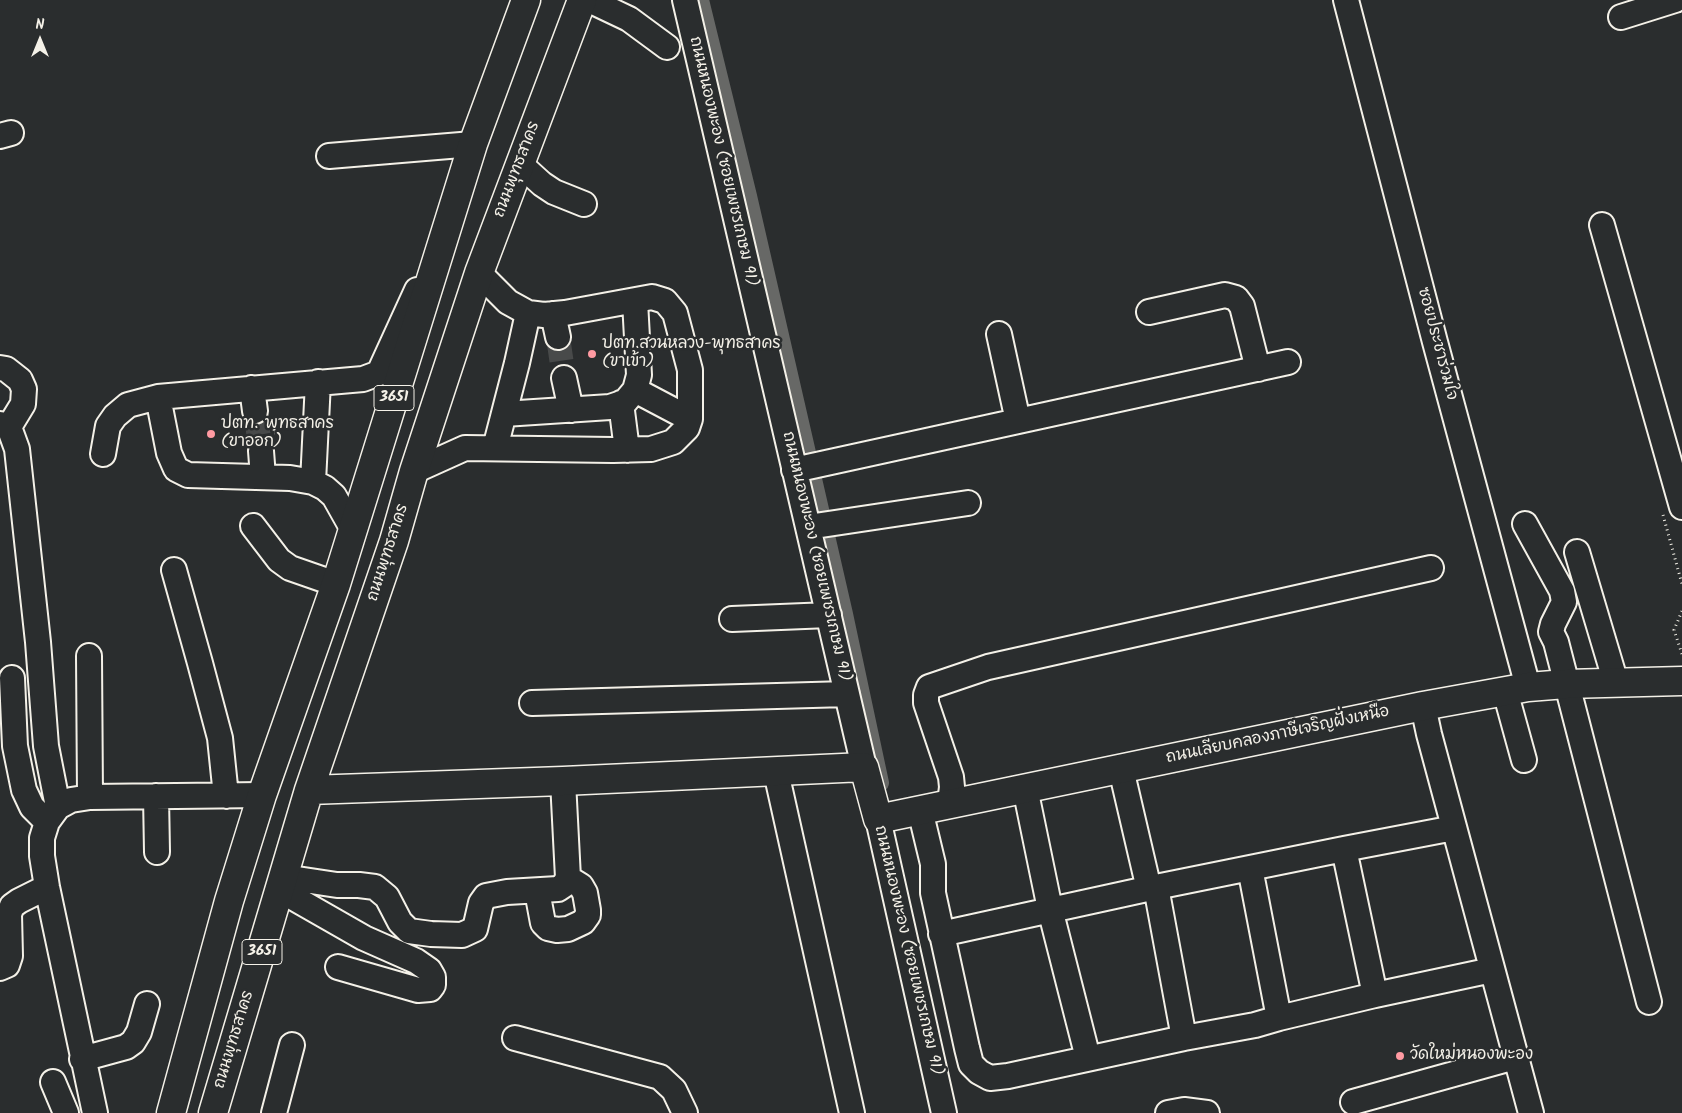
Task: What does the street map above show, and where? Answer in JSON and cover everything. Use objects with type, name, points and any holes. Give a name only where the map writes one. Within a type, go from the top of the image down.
[{"type":"main road","name":"3651","points":[[171,1113],[229,900],[262,795],[336,584],[473,144],[526,0]]},
{"type":"main road","name":"ถนนพุทธสาคร","points":[[214,1113],[309,790],[394,541],[414,471],[479,273],[582,0]]},
{"type":"main road","name":"ถนนเลียบคลองภาษีเจริญฝั่งเหนือ","points":[[878,819],[1423,706],[1517,689],[1566,684],[1682,681]]},
{"type":"main road","points":[[309,790],[563,781],[864,767]]},
{"type":"main road","name":"ถนนหนองพะอง (ซอยเพชรเกษม 91)","points":[[864,767],[878,819]]},
{"type":"street","points":[[589,0],[629,19],[667,46]]},
{"type":"street","name":"ถนนหนองพะอง (ซอยเพชรเกษม 91)","points":[[685,0],[864,767]]},
{"type":"street","name":"ซอยประชาร่วมใจ","points":[[1346,0],[1437,352],[1517,689],[1524,760]]},
{"type":"street","points":[[1621,17],[1675,0]]},
{"type":"street","points":[[329,156],[473,144]]},
{"type":"street","points":[[520,164],[554,192],[584,204]]},
{"type":"street","points":[[103,454],[108,426],[115,416],[128,405],[158,397],[254,400],[318,382],[363,378],[379,373],[453,211]]},
{"type":"street","points":[[1602,225],[1682,507]]},
{"type":"street","points":[[414,471],[465,448],[651,449],[673,442],[687,428],[690,419],[690,370],[674,313],[665,301],[652,297],[553,314],[528,313],[508,302],[479,273]]},
{"type":"street","points":[[1150,312],[1225,295],[1236,298],[1242,306],[1258,369]]},
{"type":"street","points":[[627,450],[628,397],[639,375],[635,300]]},
{"type":"street","points":[[495,448],[528,313]]},
{"type":"street","points":[[553,314],[558,337]]},
{"type":"street","points":[[999,334],[1018,421]]},
{"type":"street","points":[[794,470],[1288,362]]},
{"type":"street","points":[[0,368],[20,380],[24,389],[23,404],[4,425],[17,449],[41,680],[52,814],[42,838],[42,856],[82,1059],[95,1113]]},
{"type":"street","points":[[564,378],[571,410]]},
{"type":"street","points":[[313,482],[318,382]]},
{"type":"street","points":[[158,397],[169,453],[176,469],[188,475],[290,478],[313,482],[325,488],[334,496],[352,528]]},
{"type":"street","points":[[504,414],[610,407],[628,397],[690,419]]},
{"type":"street","points":[[260,451],[263,477]]},
{"type":"street","points":[[808,526],[968,503]]},
{"type":"street","points":[[1524,524],[1562,591],[1564,602],[1553,624],[1552,632],[1649,1002]]},
{"type":"street","points":[[254,526],[279,560],[290,568],[336,584]]},
{"type":"street","points":[[1577,552],[1616,683]]},
{"type":"street","points":[[950,804],[952,777],[926,703],[929,687],[988,667],[1431,568]]},
{"type":"street","points":[[174,570],[220,738],[226,796]]},
{"type":"street","points":[[732,619],[829,615]]},
{"type":"street","points":[[89,656],[90,797]]},
{"type":"street","points":[[41,680],[6,678],[15,746],[24,790],[32,807],[52,814]]},
{"type":"street","points":[[532,703],[847,694]]},
{"type":"street","points":[[1423,706],[1531,1113]]},
{"type":"street","points":[[1121,769],[1152,888],[1184,1038]]},
{"type":"street","points":[[776,772],[852,1113]]},
{"type":"street","points":[[282,884],[375,887],[387,897],[400,922],[409,931],[462,935],[475,929],[481,903],[486,896],[507,892],[558,889],[564,885],[568,878],[563,781]]},
{"type":"street","points":[[1025,788],[1050,909],[1088,1058]]},
{"type":"street","points":[[52,814],[71,800],[90,797],[262,795]]},
{"type":"street","points":[[156,796],[157,852]]},
{"type":"street","points":[[920,810],[933,864],[933,893],[941,934],[971,1064],[979,1072],[990,1078],[1008,1076],[1184,1038],[1255,1025],[1375,995],[1492,970]]},
{"type":"street","name":"ถนนหนองพะอง (ซอยเพชรเกษม 91)","points":[[878,819],[944,1113]]},
{"type":"street","points":[[941,934],[1050,909],[1454,828]]},
{"type":"street","points":[[1344,849],[1375,995]]},
{"type":"street","points":[[1250,868],[1279,1018]]},
{"type":"street","points":[[537,891],[543,923],[548,928],[557,930],[568,929],[583,922],[588,915],[588,910],[586,892],[581,886],[568,878]]},
{"type":"street","points":[[282,884],[364,938],[416,961],[429,970],[433,977],[433,985],[430,989],[418,990],[338,966]]},
{"type":"street","points":[[0,968],[7,965],[10,956],[9,914],[12,906],[19,900],[47,888]]},
{"type":"street","points":[[82,1059],[126,1047],[133,1042],[139,1032],[147,1004]]},
{"type":"street","points":[[515,1038],[660,1077],[674,1090],[685,1113]]},
{"type":"street","points":[[274,1113],[292,1045]]},
{"type":"street","points":[[1353,1102],[1515,1057]]},
{"type":"street","points":[[53,1082],[66,1113]]},
{"type":"street","points":[[1168,1113],[1184,1110],[1207,1113]]},
{"type":"path","points":[[1682,611],[1674,630],[1682,654]]},
{"type":"waterway","points":[[700,0],[748,196],[844,614],[880,783]]},
{"type":"tunnel","points":[[558,337],[564,378]]},
{"type":"tunnel","points":[[255,411],[261,451]]},
{"type":"place","name":"ปตท.สวนหลวง-พุทธสาคร (ขาเข้า)","points":[[592,354]]},
{"type":"place","name":"ปตท. พุทธสาคร (ขาออก)","points":[[211,434]]},
{"type":"place","name":"วัดใหม่หนองพะอง","points":[[1400,1056]]}]
